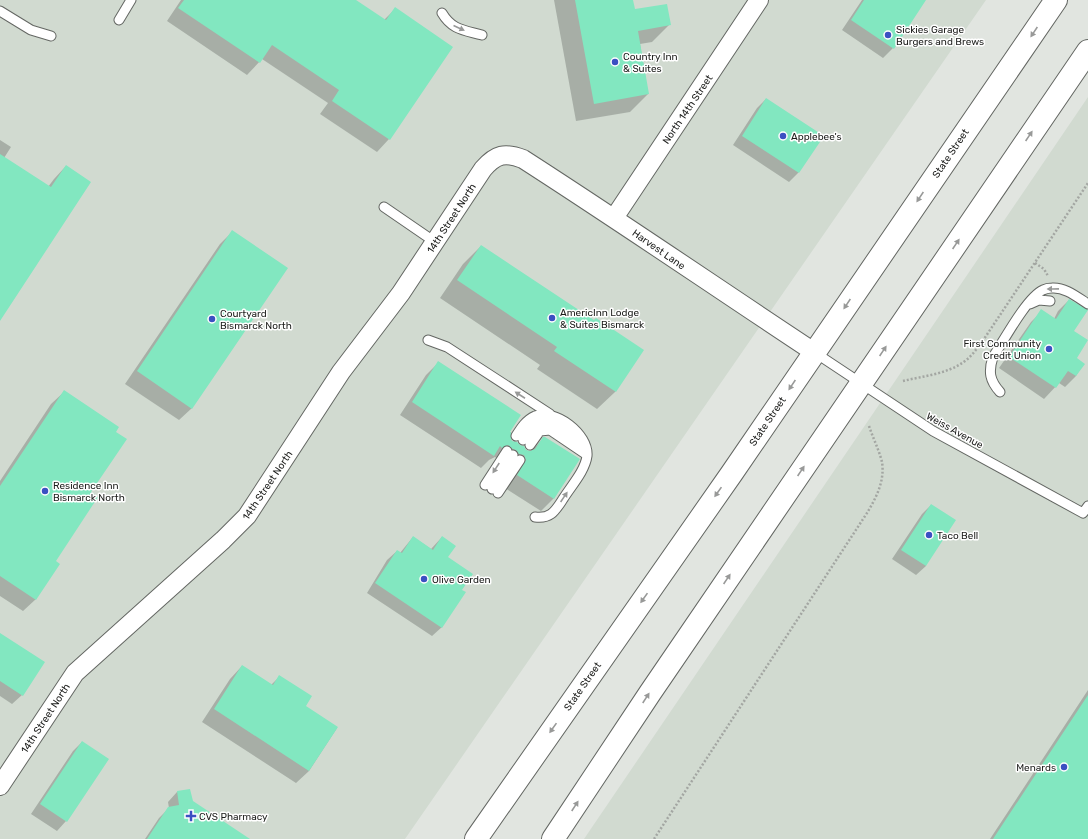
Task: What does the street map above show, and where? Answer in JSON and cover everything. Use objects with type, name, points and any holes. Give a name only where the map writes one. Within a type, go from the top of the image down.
[{"type":"highway","name":"State Street","points":[[476,839],[732,473],[1056,0]]},
{"type":"highway","points":[[553,839],[860,383],[1088,50]]},
{"type":"street","name":"North 14th Street","points":[[614,218],[759,0]]},
{"type":"street","name":"Harvest Lane","points":[[501,155],[523,159],[814,352]]},
{"type":"street","name":"14th Street North","points":[[0,786],[75,673],[234,530],[247,516],[341,372],[392,305],[483,169],[488,163],[501,155]]},
{"type":"lane","points":[[118,20],[131,0]]},
{"type":"lane","points":[[0,11],[31,30],[52,36]]},
{"type":"lane","points":[[442,13],[447,22],[460,29],[482,35]]},
{"type":"lane","points":[[384,208],[435,242]]},
{"type":"lane","points":[[1000,392],[991,379],[991,365],[993,357],[1022,312],[1036,295],[1043,290],[1052,288],[1060,289],[1069,292],[1088,304]]},
{"type":"lane","points":[[1022,312],[1033,306],[1046,304]]},
{"type":"lane","points":[[428,340],[447,347],[580,434],[587,451],[584,467],[554,511],[545,518],[534,517]]},
{"type":"lane","name":"Weiss Avenue","points":[[814,352],[933,431],[1083,513],[1088,506]]},
{"type":"lane","points":[[553,416],[540,414],[528,420],[523,440],[540,431],[550,430],[587,451]]},
{"type":"lane","points":[[491,489],[513,455],[491,489]]},
{"type":"path","points":[[903,381],[950,370],[967,360],[984,340],[1088,182]]},
{"type":"path","points":[[1035,262],[1044,269],[1048,275],[1052,288]]},
{"type":"path","points":[[654,839],[854,533],[876,496],[881,481],[882,463],[869,426]]},
{"type":"shaded area","points":[[0,0],[986,0],[405,839],[0,839]]},
{"type":"shaded area","points":[[1088,97],[1088,839],[584,839]]},
{"type":"building","points":[[184,0],[356,0],[386,20],[395,7],[453,47],[390,140],[332,101],[339,90],[272,45],[260,63],[178,8]]},
{"type":"building","name":"Country Inn & Suites","points":[[575,0],[633,0],[635,9],[667,4],[671,25],[638,31],[649,94],[594,104]]},
{"type":"building","name":"Sickies Garage Burgers and Brews","points":[[864,0],[926,0],[894,49],[851,20]]},
{"type":"building","name":"Applebee's","points":[[766,98],[824,136],[799,173],[742,136]]},
{"type":"building","points":[[0,154],[51,187],[66,165],[91,182],[0,321]]},
{"type":"building","name":"Courtyard Bismarck North","points":[[232,230],[288,268],[192,409],[137,371]]},
{"type":"building","name":"AmericInn Lodge & Suites Bismarck","points":[[481,245],[594,320],[596,318],[644,350],[616,392],[554,351],[557,347],[457,280]]},
{"type":"building","name":"First Community Credit Union","points":[[1069,299],[1088,310],[1074,331],[1088,340],[1077,358],[1085,364],[1076,376],[1068,371],[1056,388],[1009,357],[1041,309],[1056,319]]},
{"type":"building","points":[[438,361],[521,415],[510,432],[512,441],[517,442],[524,446],[526,450],[530,451],[535,449],[543,437],[545,437],[580,459],[554,499],[517,475],[526,460],[524,455],[519,454],[508,445],[502,448],[500,446],[494,456],[412,402]]},
{"type":"building","name":"Residence Inn Bismarck North","points":[[64,390],[119,427],[116,432],[127,439],[91,492],[98,497],[56,561],[60,564],[36,600],[0,576],[0,486]]},
{"type":"building","name":"Taco Bell","points":[[931,504],[956,520],[926,566],[901,550]]},
{"type":"building","name":"Olive Garden","points":[[413,536],[433,550],[442,536],[456,546],[448,557],[473,574],[462,590],[466,592],[442,628],[375,583],[397,550],[402,553]]},
{"type":"building","points":[[0,633],[45,662],[23,696],[0,681]]},
{"type":"building","points":[[242,665],[273,685],[279,675],[312,696],[306,706],[338,727],[309,771],[214,709]]},
{"type":"building","name":"Menards","points":[[1088,695],[1088,839],[993,839]]},
{"type":"building","points":[[82,741],[109,759],[67,822],[40,804]]},
{"type":"building","name":"CVS Pharmacy","points":[[190,789],[193,801],[250,839],[147,839],[168,807],[179,805],[177,791]]},
{"type":"place","name":"Sickies Garage Burgers and Brews","points":[[888,35]]},
{"type":"place","name":"Country Inn & Suites","points":[[615,62]]},
{"type":"place","name":"Applebee's","points":[[783,136]]},
{"type":"place","name":"AmericInn Lodge & Suites Bismarck","points":[[552,318]]},
{"type":"place","name":"Courtyard Bismarck North","points":[[212,319]]},
{"type":"place","name":"First Community Credit Union","points":[[1049,349]]},
{"type":"place","name":"Residence Inn Bismarck North","points":[[45,491]]},
{"type":"place","name":"Taco Bell","points":[[929,535]]},
{"type":"place","name":"Olive Garden","points":[[424,579]]},
{"type":"place","name":"Menards","points":[[1064,767]]},
{"type":"place","name":"CVS Pharmacy","points":[[191,816]]}]
